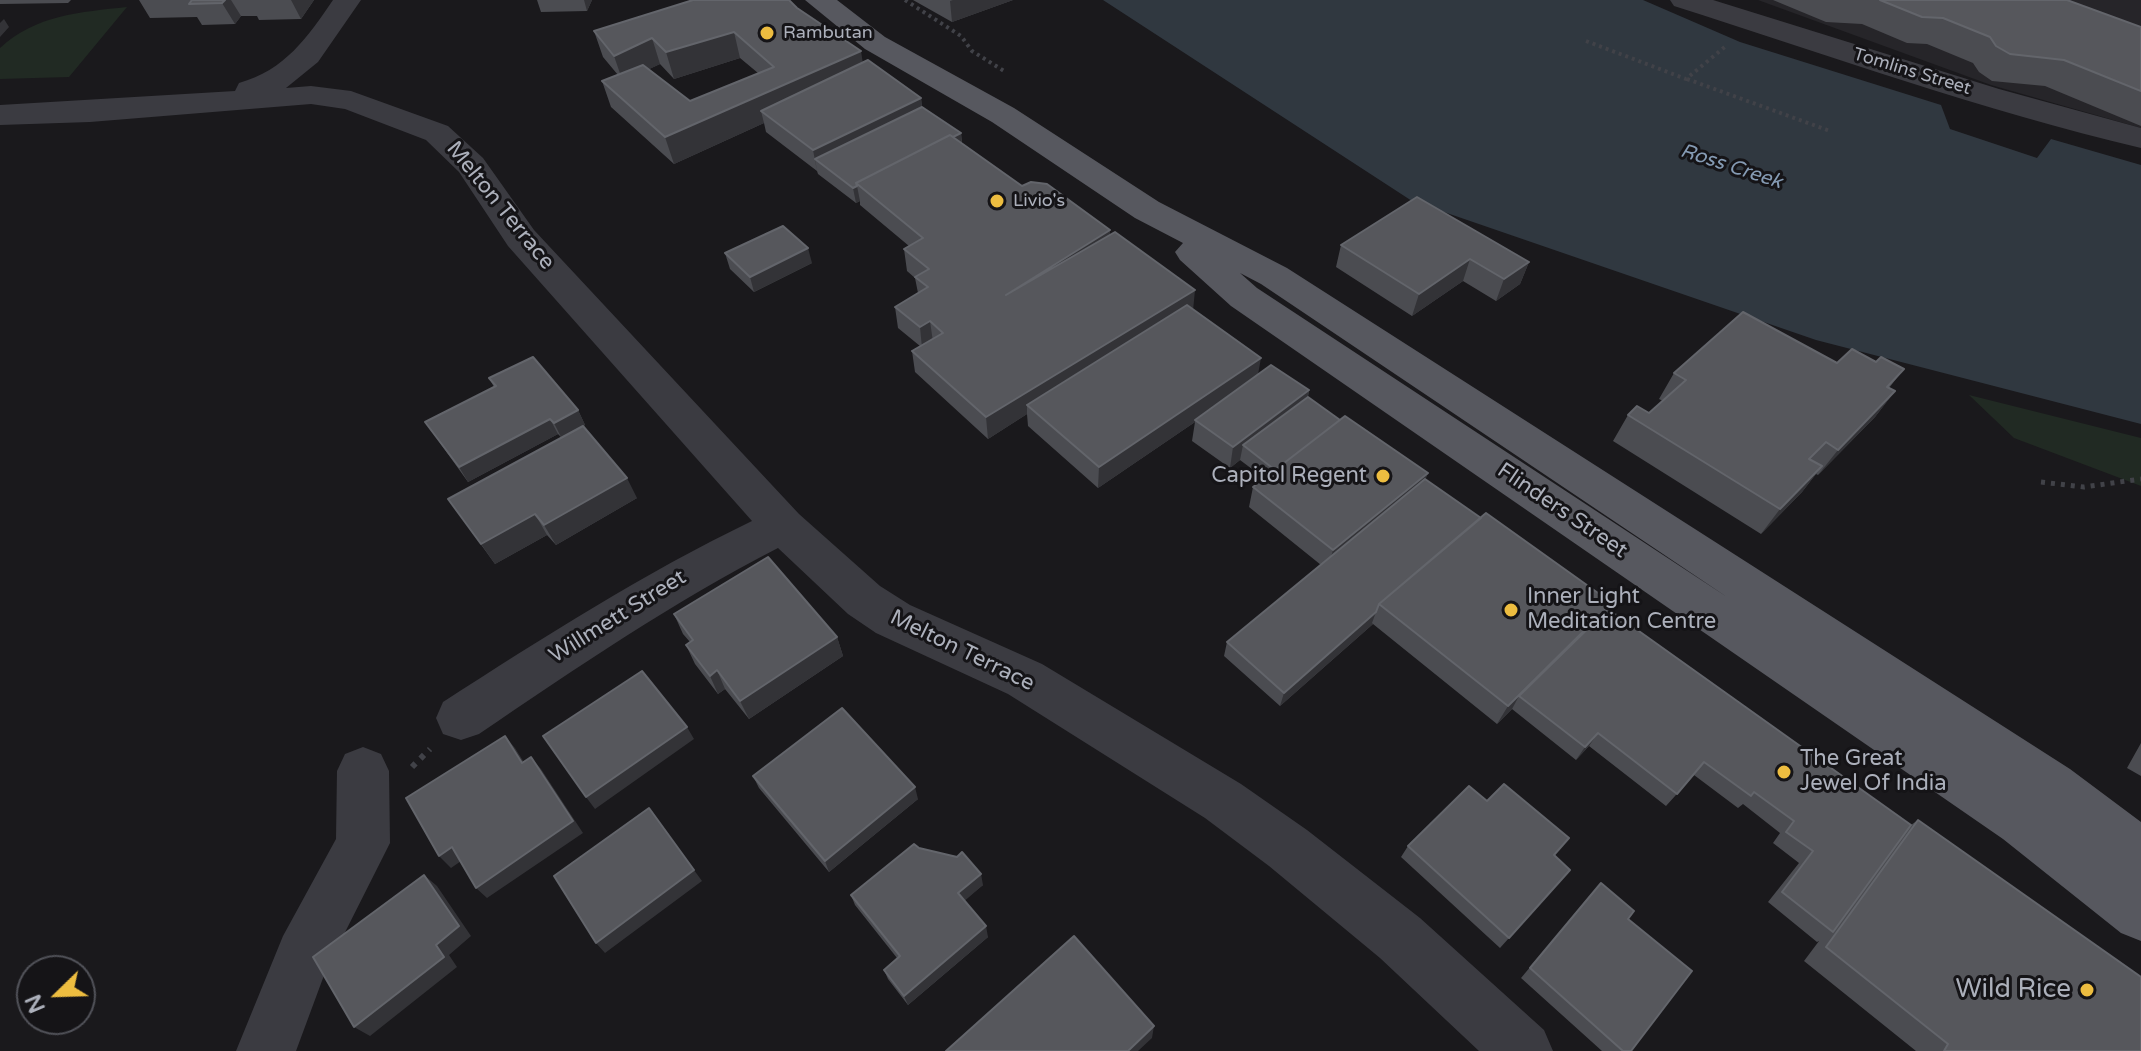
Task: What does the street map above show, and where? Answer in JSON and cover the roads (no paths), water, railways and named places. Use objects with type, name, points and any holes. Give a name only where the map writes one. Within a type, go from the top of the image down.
[{"type":"main road","name":"Flinders Street","points":[[819,0],[875,43],[1003,115],[1147,210],[1274,276],[2052,786],[2141,854]]},
{"type":"main road","name":"Flinders Street","points":[[860,0],[1003,115]]},
{"type":"main road","name":"Flinders Street","points":[[1147,210],[1244,297],[2022,821],[2141,913]]},
{"type":"street","points":[[299,66],[347,0]]},
{"type":"street","name":"Tomlins Street","points":[[1687,1],[2075,122],[2141,138]]},
{"type":"street","name":"Melton Terrace","points":[[3,99],[64,89],[169,95],[238,92],[275,83],[299,66]]},
{"type":"street","name":"Melton Terrace","points":[[299,66],[297,74],[301,78],[351,100],[422,125],[459,151],[521,238],[783,526],[855,593],[893,619],[1025,679],[1223,801],[1347,893],[1523,1051]]},
{"type":"street","name":"Melton Terrace","points":[[3,99],[112,111],[282,95],[351,100]]},
{"type":"street","points":[[0,136],[112,111]]},
{"type":"street","name":"Willmett Street","points":[[461,718],[599,627],[692,571],[783,526]]},
{"type":"street","points":[[266,1051],[303,956],[363,843],[363,771]]},
{"type":"water","name":"Ross Creek","points":[[1103,0],[1643,0],[1740,42],[1941,105],[1950,129],[2037,158],[2051,139],[2141,165],[2141,424],[1816,340],[1412,201]]},
{"type":"place","name":"Rambutan","points":[[767,33]]},
{"type":"place","name":"Livio's","points":[[997,201]]},
{"type":"place","name":"Capitol Regent","points":[[1383,476]]},
{"type":"place","name":"Inner Light Meditation Centre","points":[[1511,610]]},
{"type":"place","name":"The Great Jewel Of India","points":[[1784,772]]},
{"type":"place","name":"Wild Rice","points":[[2087,990]]}]
